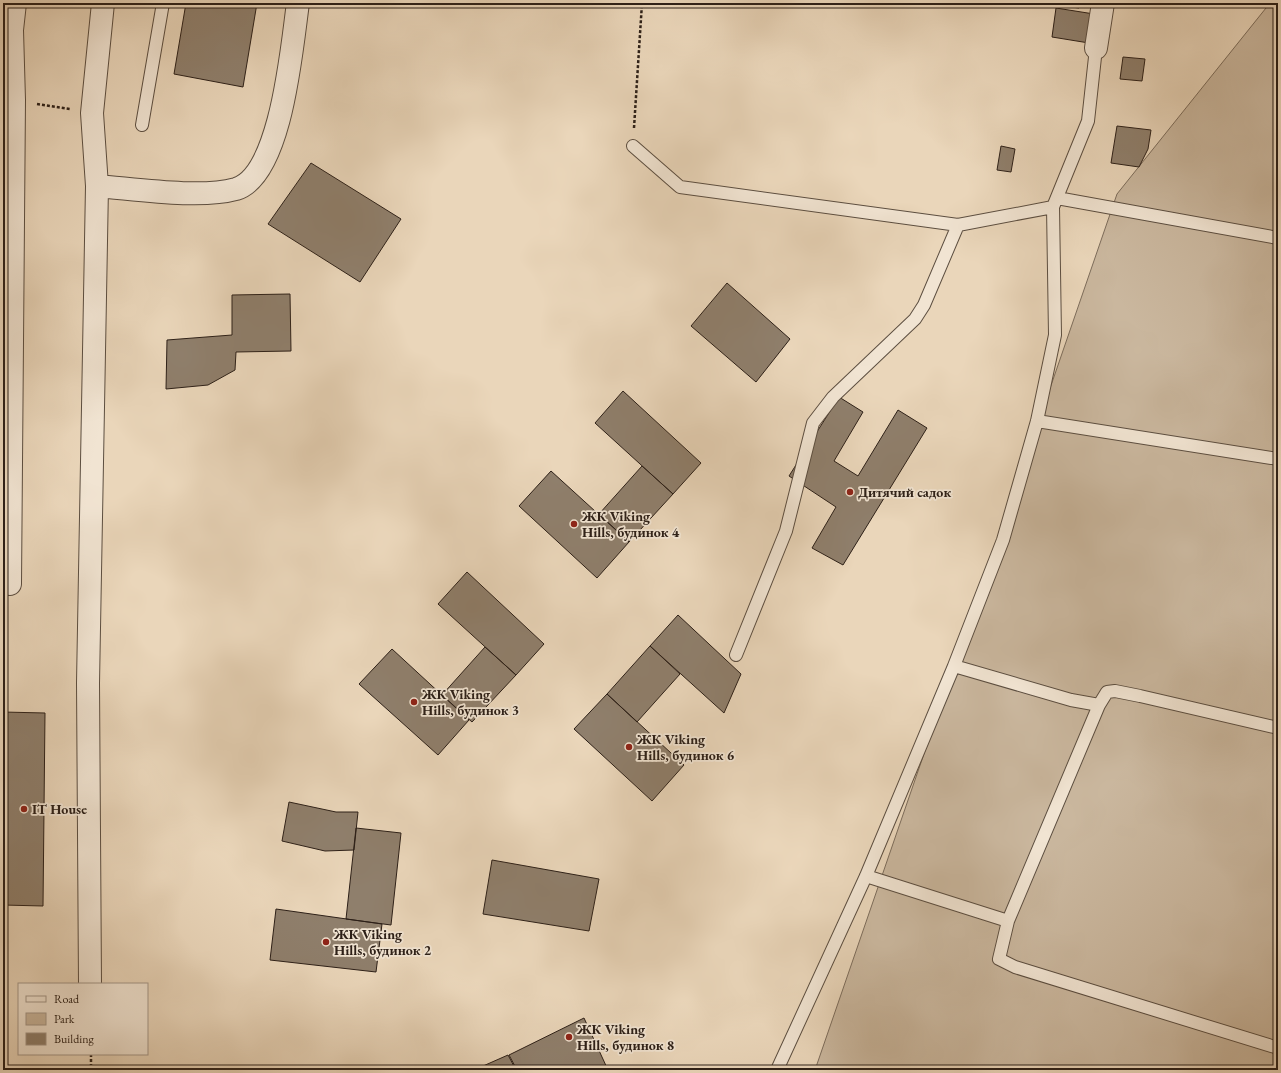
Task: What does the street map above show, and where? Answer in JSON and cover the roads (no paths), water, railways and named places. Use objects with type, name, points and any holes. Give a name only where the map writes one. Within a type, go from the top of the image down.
[{"type":"street","points":[[10,584],[8,98],[15,3]]},
{"type":"street","points":[[90,983],[88,683],[97,186],[92,113],[103,3]]},
{"type":"street","points":[[97,186],[207,193],[237,189],[254,178],[266,157],[281,114],[298,3]]},
{"type":"street","points":[[1096,48],[1103,3]]},
{"type":"lane","points":[[142,125],[163,3]]},
{"type":"lane","points":[[777,1070],[866,876],[954,666],[1003,540],[1037,420],[1055,335],[1055,203],[1088,121],[1096,48]]},
{"type":"lane","points":[[633,146],[680,187],[958,225],[1055,203],[1278,238]]},
{"type":"lane","points":[[736,655],[786,531],[813,423],[833,398],[915,319],[924,305],[958,225]]},
{"type":"lane","points":[[1037,420],[1278,459]]},
{"type":"lane","points":[[954,666],[1071,700],[1098,705]]},
{"type":"lane","points":[[1278,728],[1115,691],[1107,692],[1098,705],[1008,921],[999,959],[1015,967],[1278,1048]]},
{"type":"lane","points":[[866,876],[1008,921]]},
{"type":"place","name":"Дитячий садок","points":[[850,492]]},
{"type":"place","name":"ЖК Viking Hills, будинок 4","points":[[574,524]]},
{"type":"place","name":"ЖК Viking Hills, будинок 3","points":[[414,702]]},
{"type":"place","name":"ЖК Viking Hills, будинок 6","points":[[629,747]]},
{"type":"place","name":"IT House","points":[[24,809]]},
{"type":"place","name":"ЖК Viking Hills, будинок 2","points":[[326,942]]},
{"type":"place","name":"ЖК Viking Hills, будинок 8","points":[[569,1037]]}]
